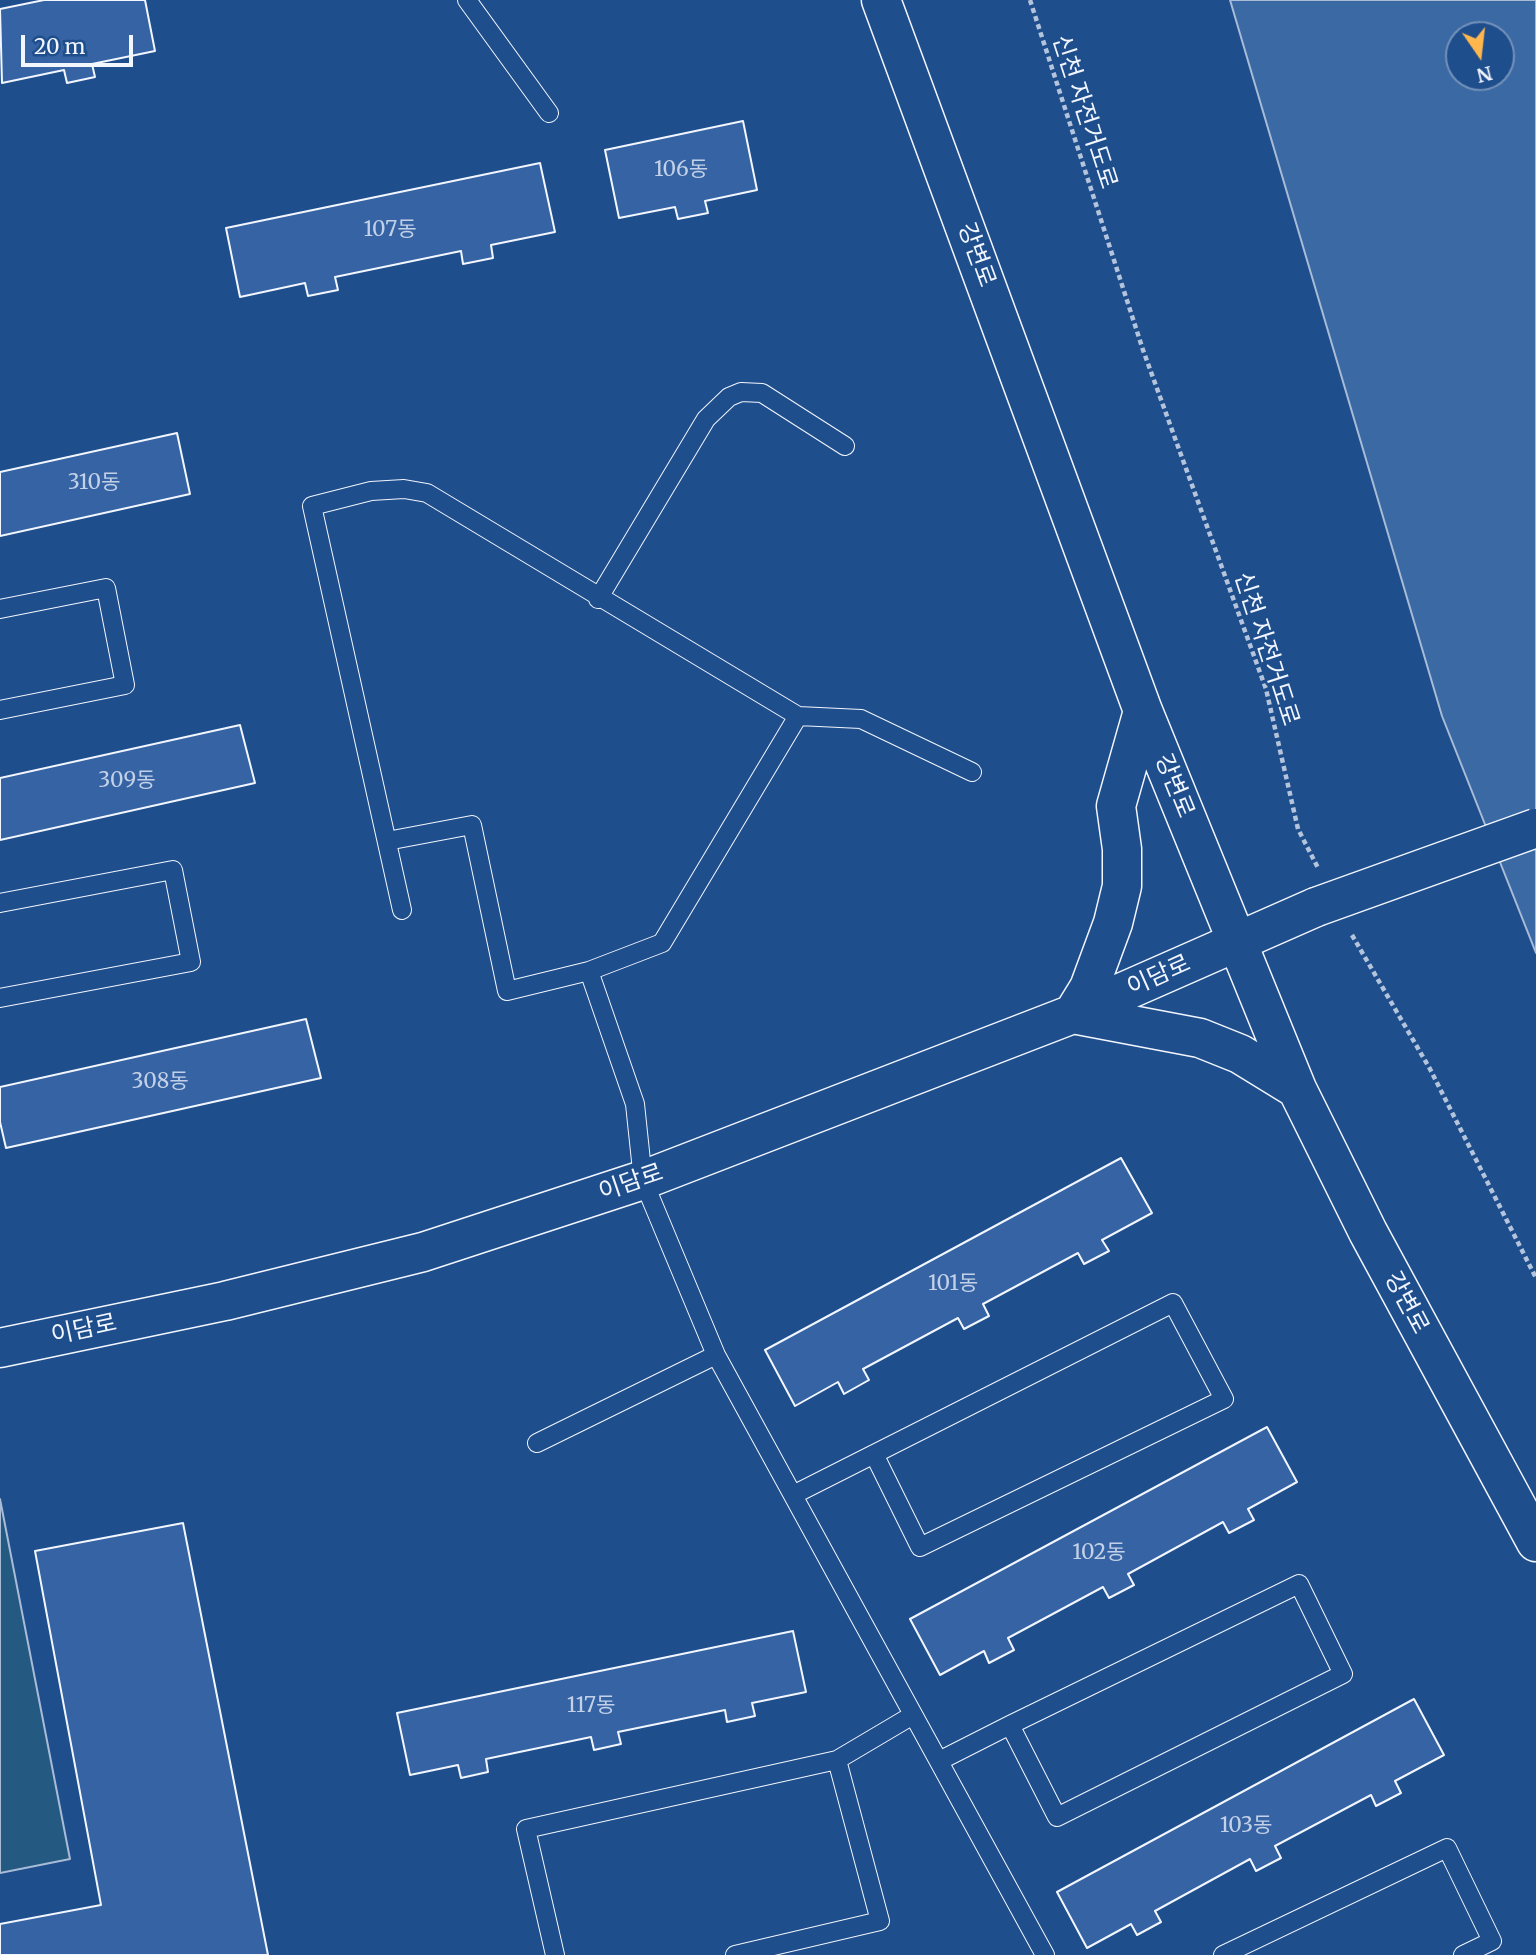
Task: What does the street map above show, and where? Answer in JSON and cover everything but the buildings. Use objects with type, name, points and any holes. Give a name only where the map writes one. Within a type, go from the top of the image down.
[{"type":"main road","name":"강변로","points":[[881,0],[1143,711],[1297,1089],[1368,1232],[1536,1542]]},
{"type":"main road","points":[[1143,711],[1116,806],[1122,849],[1122,886],[1089,988],[1073,1014],[1200,1038],[1240,1054],[1297,1089]]},
{"type":"main road","name":"이담로","points":[[0,1348],[225,1301],[423,1252],[643,1180],[1073,1014],[1238,942],[1319,891],[1536,828]]},
{"type":"lane","points":[[467,0],[550,113]]},
{"type":"lane","points":[[598,599],[706,419],[729,397],[741,392],[762,393],[845,446]]},
{"type":"lane","points":[[402,911],[312,506],[371,491],[404,489],[427,492],[598,599],[798,716],[861,719],[972,772]]},
{"type":"lane","points":[[0,609],[106,588],[125,685],[0,710]]},
{"type":"lane","points":[[387,841],[472,825],[507,990],[589,971],[662,943],[798,716]]},
{"type":"lane","points":[[0,903],[173,870],[191,962],[0,998]]},
{"type":"lane","points":[[589,971],[635,1104],[643,1180],[716,1355],[1045,1955]]},
{"type":"lane","points":[[793,1495],[874,1454],[1173,1303],[1224,1399],[920,1547],[874,1454]]},
{"type":"lane","points":[[537,1443],[716,1355]]},
{"type":"lane","points":[[939,1760],[1010,1725],[1299,1584],[1343,1674],[1057,1817],[1010,1725]]},
{"type":"lane","points":[[555,1955],[526,1829],[838,1760],[914,1715]]},
{"type":"lane","points":[[735,1955],[880,1921],[838,1760]]},
{"type":"lane","points":[[1223,1955],[1447,1848],[1492,1941],[1463,1955]]},
{"type":"path","name":"신천 자전거도로","points":[[1030,0],[1143,350],[1266,689],[1298,829],[1319,891]]},
{"type":"path","points":[[1351,934],[1430,1069],[1536,1279]]},
{"type":"shaded area","points":[[1230,0],[1536,0],[1536,953],[1442,716]]},
{"type":"shaded area","points":[[0,1499],[70,1859],[0,1873]]}]
